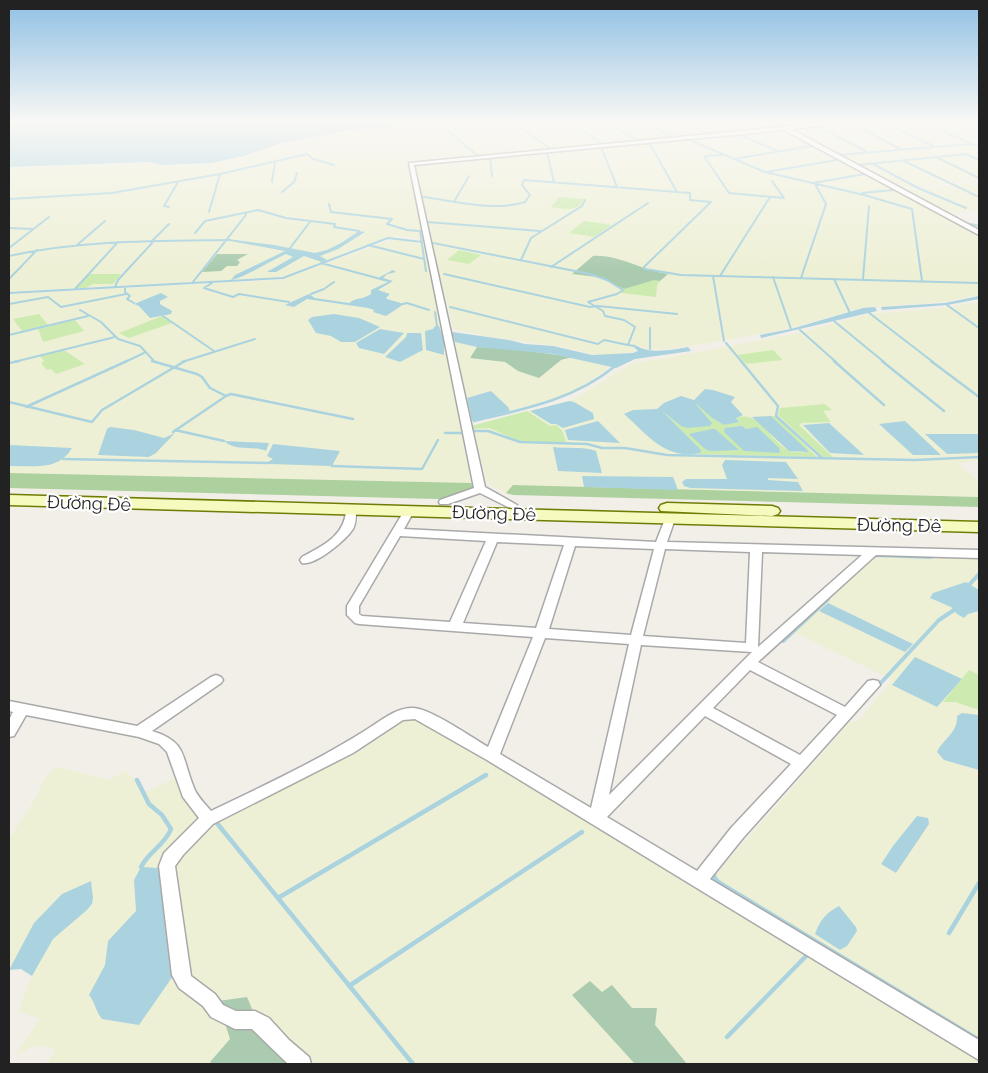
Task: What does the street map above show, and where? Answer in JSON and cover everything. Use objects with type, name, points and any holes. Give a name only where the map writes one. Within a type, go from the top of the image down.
[{"type":"street","points":[[413,171],[480,489]]},
{"type":"street","points":[[864,171],[979,233]]},
{"type":"street","points":[[444,502],[471,494],[480,489]]},
{"type":"street","points":[[480,489],[512,504]]},
{"type":"street","name":"Đường Đê","points":[[10,498],[62,491],[979,516]]},
{"type":"street","name":"Đường Đê","points":[[10,498],[352,510],[979,527]]},
{"type":"street","points":[[588,506],[670,519],[660,546],[636,639],[596,818]]},
{"type":"street","points":[[306,560],[345,533],[351,526],[352,510]]},
{"type":"street","points":[[409,511],[354,606],[353,615],[359,620],[636,639],[754,655],[847,714]]},
{"type":"street","points":[[396,532],[493,539],[660,546],[979,554]]},
{"type":"street","points":[[454,626],[493,539]]},
{"type":"street","points":[[492,756],[541,633],[571,542]]},
{"type":"street","points":[[754,655],[756,548]]},
{"type":"street","points":[[596,818],[704,709],[754,655],[872,552]]},
{"type":"street","points":[[139,732],[216,680]]},
{"type":"street","points":[[700,880],[737,833],[800,762],[873,685]]},
{"type":"street","points":[[9,732],[16,707],[139,732],[164,740],[170,744],[173,750],[188,793],[208,819]]},
{"type":"street","points":[[704,709],[800,762]]},
{"type":"street","points":[[302,1064],[255,1020],[235,1020],[217,1012],[209,1000],[185,982],[181,975],[167,866],[170,858],[208,819],[348,749],[399,716],[408,713],[417,713],[425,717],[492,756],[700,880],[979,1051]]},
{"type":"green space","points":[[9,171],[411,171],[424,240],[398,236],[386,238],[283,277],[9,292]]},
{"type":"green space","points":[[416,171],[860,171],[979,235],[979,295],[944,302],[862,308],[792,328],[760,334],[671,349],[645,349],[637,345],[634,347],[635,352],[608,355],[591,354],[563,347],[490,337],[453,329]]},
{"type":"green space","points":[[867,171],[979,171],[979,180],[900,189]]},
{"type":"green space","points":[[979,182],[979,210],[947,214],[904,191]]},
{"type":"green space","points":[[559,197],[584,199],[578,206],[570,209],[551,207]]},
{"type":"green space","points":[[584,221],[612,225],[594,237],[569,233]]},
{"type":"green space","points":[[394,239],[425,245],[471,483],[9,473],[9,294],[280,280]]},
{"type":"green space","points":[[459,250],[481,255],[469,264],[447,260]]},
{"type":"green space","points":[[217,254],[248,254],[237,260],[240,262],[237,266],[227,266],[221,271],[202,272]]},
{"type":"green space","points":[[593,256],[621,260],[649,270],[668,274],[660,281],[654,280],[624,289],[598,277],[572,274]]},
{"type":"green space","points":[[89,274],[121,274],[113,284],[93,284],[86,288],[77,288]]},
{"type":"green space","points":[[654,279],[660,281],[657,285],[656,297],[621,293],[624,289]]},
{"type":"green space","points":[[979,302],[979,461],[959,464],[979,482],[979,497],[514,485],[506,493],[491,486],[486,480],[474,429],[471,426],[569,401],[633,363],[799,333],[869,314],[944,308]]},
{"type":"green space","points":[[39,314],[48,325],[22,331],[13,319]]},
{"type":"green space","points":[[162,316],[172,323],[129,338],[119,333]]},
{"type":"green space","points":[[75,320],[84,331],[43,342],[38,329]]},
{"type":"green space","points":[[455,342],[477,347],[470,358],[505,362],[518,371],[572,357],[611,367],[577,390],[560,397],[510,411],[491,391],[467,398]]},
{"type":"green space","points":[[477,347],[514,349],[572,357],[561,360],[539,378],[518,371],[505,362],[470,358]]},
{"type":"green space","points":[[64,350],[85,364],[56,374],[51,369],[47,370],[41,363],[44,361],[40,356]]},
{"type":"green space","points":[[773,350],[783,360],[746,364],[738,355]]},
{"type":"green space","points":[[694,402],[712,418],[724,425],[739,421],[736,418],[752,418],[784,447],[793,452],[807,452],[771,416],[776,416],[817,457],[696,454],[700,453],[691,440],[662,411],[681,426],[712,423]],"holes":[[[742,426],[746,429],[753,428],[748,452],[724,432]]]},
{"type":"green space","points":[[825,404],[832,410],[823,411],[831,422],[802,423],[799,425],[833,457],[823,457],[778,415],[780,408]]},
{"type":"green space","points":[[527,411],[550,426],[556,425],[563,432],[566,443],[519,441],[489,428],[474,429],[471,426]]},
{"type":"green space","points":[[9,473],[471,483],[473,486],[462,495],[437,499],[9,488]]},
{"type":"green space","points":[[513,485],[979,497],[979,507],[513,495],[506,493]]},
{"type":"green space","points":[[873,558],[979,559],[979,1064],[46,1064],[55,1050],[44,1046],[32,1047],[15,1056],[39,1019],[18,1011],[32,976],[21,969],[9,970],[9,839],[35,799],[46,776],[55,768],[109,780],[124,771],[133,777],[142,794],[175,778],[191,811],[200,822],[212,826],[366,746],[405,718],[418,717],[702,887],[717,873],[850,722],[857,721],[862,717],[892,680],[794,632]]},
{"type":"green space","points":[[969,670],[979,675],[979,710],[955,702],[943,702]]},
{"type":"green space","points":[[590,981],[602,992],[612,985],[632,1008],[657,1008],[655,1025],[687,1064],[635,1064],[572,995]]},
{"type":"green space","points":[[247,997],[255,1016],[307,1064],[212,1064],[210,1062],[230,1039],[218,1001]]},
{"type":"water","points":[[359,231],[365,232],[338,249],[320,256],[327,260],[322,262],[304,256],[276,272],[267,272],[293,257],[286,254],[231,280],[235,275],[285,251],[230,241],[228,239],[315,253],[327,250],[341,243]]},
{"type":"water","points":[[393,270],[396,272],[387,274],[383,278],[393,281],[378,290],[390,294],[387,299],[404,304],[386,316],[373,312],[374,310],[368,308],[307,299],[294,307],[285,305],[309,294],[315,298],[349,303],[368,296],[371,294],[371,290],[388,282],[376,279]]},
{"type":"water","points":[[161,293],[168,297],[160,301],[160,304],[172,311],[171,314],[150,318],[139,306],[134,304]]},
{"type":"water","points":[[979,296],[979,299],[947,305],[882,310],[881,307],[945,303]]},
{"type":"water","points":[[875,307],[877,311],[761,338],[760,335],[791,329],[863,308]]},
{"type":"water","points":[[334,314],[359,318],[380,327],[355,342],[341,342],[331,336],[316,333],[308,320],[312,317]]},
{"type":"water","points":[[435,326],[439,326],[444,340],[444,355],[426,350],[425,331],[433,329]]},
{"type":"water","points":[[380,329],[404,333],[384,354],[359,348],[356,343]]},
{"type":"water","points":[[452,332],[525,344],[553,346],[592,355],[633,353],[638,351],[634,347],[637,346],[655,351],[688,347],[691,351],[635,359],[616,368],[553,354],[477,347],[455,342]]},
{"type":"water","points":[[407,333],[421,333],[423,350],[400,362],[385,357],[406,337]]},
{"type":"water","points":[[705,389],[735,397],[731,402],[743,415],[736,418],[739,422],[724,425],[712,418],[694,402],[712,423],[710,426],[687,428],[681,426],[662,411],[701,450],[700,453],[676,453],[666,449],[649,437],[624,414],[633,410],[657,409],[664,403],[681,396],[694,400]]},
{"type":"water","points":[[491,391],[510,411],[472,421],[467,398]]},
{"type":"water","points":[[569,401],[593,413],[594,419],[563,428],[556,424],[551,424],[530,411]]},
{"type":"water","points":[[771,416],[808,452],[789,451],[752,417]]},
{"type":"water","points":[[598,421],[620,443],[568,440],[565,430]]},
{"type":"water","points":[[905,421],[941,455],[913,455],[879,424]]},
{"type":"water","points":[[829,423],[864,455],[830,453],[803,425]]},
{"type":"water","points":[[742,426],[746,429],[757,427],[779,448],[780,453],[744,451],[724,432],[725,428]]},
{"type":"water","points":[[110,427],[134,430],[164,438],[175,433],[156,453],[149,457],[98,455],[107,429]]},
{"type":"water","points":[[715,429],[739,450],[710,451],[705,449],[689,434]]},
{"type":"water","points":[[925,434],[979,434],[979,453],[947,454]]},
{"type":"water","points":[[224,441],[269,443],[266,451],[234,446]]},
{"type":"water","points":[[273,444],[340,451],[332,466],[270,464],[268,462],[273,459],[267,456]]},
{"type":"water","points":[[9,445],[72,448],[60,461],[52,464],[44,466],[9,466]]},
{"type":"water","points":[[553,447],[596,451],[602,473],[558,471]]},
{"type":"water","points":[[725,460],[786,462],[798,479],[768,478],[768,480],[798,482],[803,491],[690,488],[684,486],[682,482],[686,479],[727,479],[722,465]]},
{"type":"water","points":[[582,476],[673,477],[678,490],[584,487]]},
{"type":"water","points":[[966,582],[979,590],[979,611],[968,614],[964,618],[951,607],[930,598],[933,593]]},
{"type":"water","points":[[828,603],[913,644],[905,652],[819,611]]},
{"type":"water","points":[[915,657],[962,679],[937,707],[892,685]]},
{"type":"water","points":[[962,713],[979,715],[979,770],[944,760],[937,752],[953,731],[957,722],[957,716]]},
{"type":"water","points":[[917,816],[928,818],[929,824],[896,873],[881,864]]},
{"type":"water","points":[[141,867],[158,868],[173,976],[139,1025],[102,1019],[89,995],[105,965],[108,941],[136,911],[134,880]]},
{"type":"water","points":[[91,881],[92,904],[53,939],[32,976],[21,969],[9,970],[34,923],[62,894]]},
{"type":"water","points":[[839,906],[856,927],[857,931],[847,946],[840,950],[815,934],[824,917]]},
{"type":"waterway","points":[[220,174],[233,171]]},
{"type":"waterway","points":[[272,182],[274,171]]},
{"type":"waterway","points":[[491,171],[492,176]]},
{"type":"waterway","points":[[551,171],[554,182]]},
{"type":"waterway","points":[[611,171],[617,187]]},
{"type":"waterway","points":[[665,171],[677,192]]},
{"type":"waterway","points":[[714,171],[729,193],[784,198],[772,181]]},
{"type":"waterway","points":[[763,171],[864,195],[912,209],[922,281]]},
{"type":"waterway","points":[[766,172],[771,171]]},
{"type":"waterway","points":[[886,171],[918,188],[966,208]]},
{"type":"waterway","points":[[925,171],[979,197]]},
{"type":"waterway","points":[[965,171],[979,178]]},
{"type":"waterway","points":[[282,192],[294,182],[297,173]]},
{"type":"waterway","points":[[9,199],[112,193],[220,174]]},
{"type":"waterway","points":[[209,212],[220,174]]},
{"type":"waterway","points":[[813,183],[865,174]]},
{"type":"waterway","points":[[455,200],[469,176]]},
{"type":"waterway","points":[[423,197],[474,205],[513,205],[525,202],[530,195],[522,185],[524,180],[677,192]]},
{"type":"waterway","points":[[169,207],[164,206],[178,182]]},
{"type":"waterway","points":[[801,278],[826,204],[815,184]]},
{"type":"waterway","points":[[862,193],[893,190]]},
{"type":"waterway","points":[[677,192],[690,193],[690,200],[711,202],[644,267],[645,269],[681,275],[773,277]]},
{"type":"waterway","points":[[720,276],[770,197]]},
{"type":"waterway","points":[[521,260],[531,238],[582,206],[585,200]]},
{"type":"waterway","points":[[552,266],[648,203]]},
{"type":"waterway","points":[[329,204],[331,212],[392,219],[387,224],[407,230],[420,231],[422,242]]},
{"type":"waterway","points":[[863,279],[869,206]]},
{"type":"waterway","points":[[195,233],[205,221],[258,210],[286,218],[335,224],[334,227],[359,231]]},
{"type":"waterway","points":[[226,240],[246,215],[245,213]]},
{"type":"waterway","points":[[9,248],[49,217]]},
{"type":"waterway","points":[[77,245],[105,221]]},
{"type":"waterway","points":[[290,248],[310,222]]},
{"type":"waterway","points":[[427,222],[540,231]]},
{"type":"waterway","points":[[152,241],[169,224]]},
{"type":"waterway","points":[[971,224],[979,226]]},
{"type":"waterway","points":[[9,228],[33,229]]},
{"type":"waterway","points":[[369,245],[388,238],[422,242]]},
{"type":"waterway","points":[[152,241],[226,240]]},
{"type":"waterway","points":[[193,282],[226,240]]},
{"type":"waterway","points":[[117,243],[152,241]]},
{"type":"waterway","points":[[115,287],[118,280],[153,242]]},
{"type":"waterway","points":[[422,242],[426,271]]},
{"type":"waterway","points":[[36,251],[117,243]]},
{"type":"waterway","points":[[75,289],[117,243]]},
{"type":"waterway","points":[[433,243],[552,266]]},
{"type":"waterway","points":[[322,263],[369,245]]},
{"type":"waterway","points":[[369,245],[424,259]]},
{"type":"waterway","points":[[9,256],[36,251]]},
{"type":"waterway","points":[[9,279],[36,251]]},
{"type":"waterway","points":[[9,293],[283,278],[322,263]]},
{"type":"waterway","points":[[322,263],[377,278]]},
{"type":"waterway","points":[[552,266],[590,274],[607,280],[623,290],[617,294],[588,302],[595,306]]},
{"type":"waterway","points":[[444,274],[590,307],[595,306]]},
{"type":"waterway","points":[[713,276],[724,341]]},
{"type":"waterway","points":[[773,277],[834,279]]},
{"type":"waterway","points":[[773,277],[791,329]]},
{"type":"waterway","points":[[834,279],[979,283]]},
{"type":"waterway","points":[[834,279],[850,313]]},
{"type":"waterway","points":[[311,294],[324,289],[334,282]]},
{"type":"waterway","points":[[212,283],[204,288],[233,297],[239,294],[289,302]]},
{"type":"waterway","points":[[125,287],[125,292],[130,296],[127,299],[134,303]]},
{"type":"waterway","points":[[9,304],[48,297],[61,307],[126,294]]},
{"type":"waterway","points":[[403,304],[407,303],[429,310]]},
{"type":"waterway","points":[[947,305],[979,328]]},
{"type":"waterway","points":[[595,306],[603,311],[605,316],[624,320],[635,327],[628,345]]},
{"type":"waterway","points":[[595,306],[677,314]]},
{"type":"waterway","points":[[450,307],[598,344],[604,340],[628,345]]},
{"type":"waterway","points":[[80,310],[101,322],[118,339],[140,346],[155,362]]},
{"type":"waterway","points":[[435,312],[437,326]]},
{"type":"waterway","points":[[868,312],[933,362]]},
{"type":"waterway","points":[[9,335],[88,316]]},
{"type":"waterway","points":[[163,316],[214,351]]},
{"type":"waterway","points":[[834,321],[884,362]]},
{"type":"waterway","points":[[650,328],[650,349]]},
{"type":"waterway","points":[[800,330],[836,362]]},
{"type":"waterway","points":[[14,362],[115,337]]},
{"type":"waterway","points":[[185,361],[255,339]]},
{"type":"waterway","points":[[726,343],[742,362]]},
{"type":"waterway","points":[[628,345],[635,346]]},
{"type":"waterway","points":[[125,362],[144,353]]},
{"type":"waterway","points":[[14,362],[19,361]]},
{"type":"waterway","points":[[27,406],[127,361]]},
{"type":"waterway","points":[[174,367],[185,361]]},
{"type":"waterway","points":[[741,361],[778,406],[776,416],[822,458]]},
{"type":"waterway","points":[[834,361],[884,405]]},
{"type":"waterway","points":[[882,361],[944,411]]},
{"type":"waterway","points":[[931,361],[979,397]]},
{"type":"waterway","points":[[9,363],[14,362]]},
{"type":"waterway","points":[[155,362],[174,367]]},
{"type":"waterway","points":[[27,406],[92,422],[102,410],[174,367]]},
{"type":"waterway","points":[[174,367],[197,374],[202,377],[210,388],[226,396]]},
{"type":"waterway","points":[[474,421],[547,402],[582,388],[614,367]]},
{"type":"waterway","points":[[226,396],[231,394],[353,419]]},
{"type":"waterway","points":[[176,430],[226,396]]},
{"type":"waterway","points":[[9,402],[27,406]]},
{"type":"waterway","points":[[176,430],[224,441]]},
{"type":"waterway","points":[[475,431],[488,431],[520,442],[587,444],[602,448],[625,448],[667,455],[915,460],[979,457]]},
{"type":"waterway","points":[[445,433],[461,433]]},
{"type":"waterway","points":[[332,466],[422,469],[438,440]]},
{"type":"waterway","points":[[63,459],[269,463]]},
{"type":"waterway","points":[[873,557],[876,555],[931,557]]},
{"type":"waterway","points":[[970,584],[979,574]]},
{"type":"waterway","points":[[783,641],[828,599]]},
{"type":"waterway","points":[[877,687],[939,620],[954,610]]},
{"type":"waterway","points":[[278,898],[486,775]]},
{"type":"waterway","points":[[137,780],[149,804],[162,815],[171,829],[165,840],[141,867]]},
{"type":"waterway","points":[[216,822],[349,986]]},
{"type":"waterway","points":[[349,986],[582,832]]},
{"type":"waterway","points":[[714,872],[714,877],[718,882],[979,1040]]},
{"type":"waterway","points":[[949,933],[979,883]]},
{"type":"waterway","points":[[727,1037],[809,953]]},
{"type":"waterway","points":[[349,986],[413,1064]]}]
